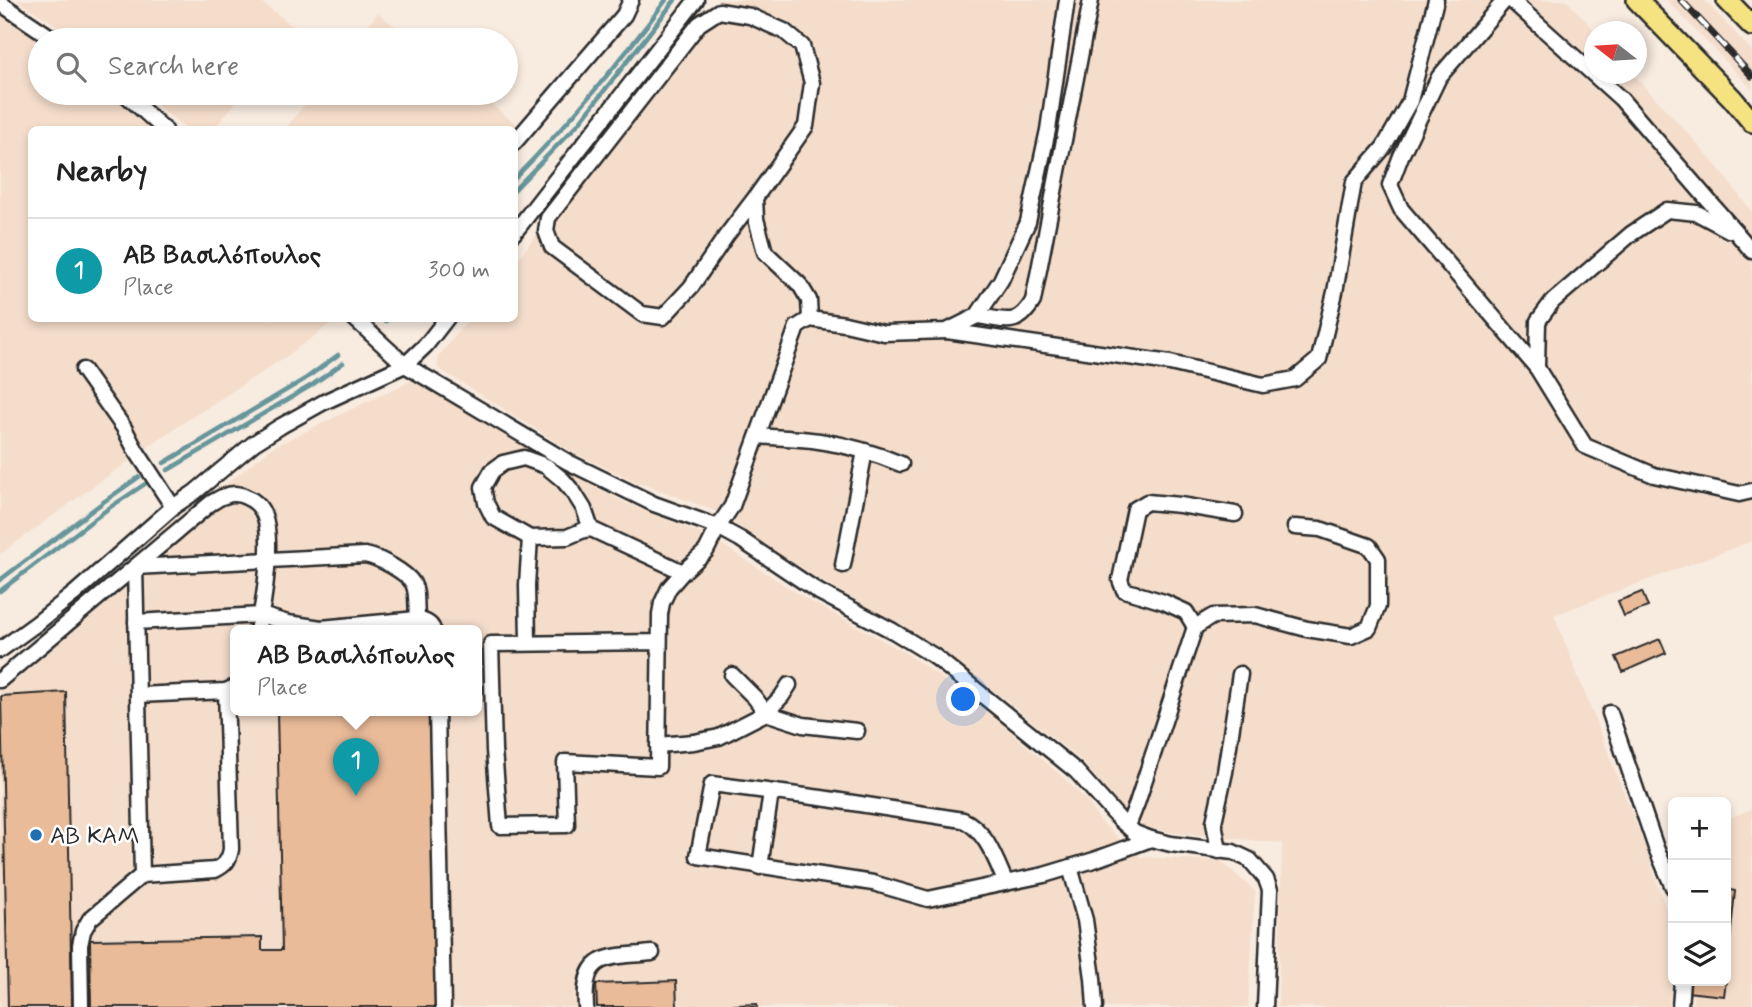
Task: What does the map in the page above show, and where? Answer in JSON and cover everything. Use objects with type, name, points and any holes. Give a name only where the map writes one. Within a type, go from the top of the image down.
[{"type":"highway","points":[[1637,0],[1752,122]]},
{"type":"highway","points":[[1727,0],[1752,26]]},
{"type":"street","points":[[518,138],[624,15],[631,0]]},
{"type":"street","points":[[518,228],[696,0]]},
{"type":"street","points":[[947,331],[976,316],[1001,279],[1028,222],[1048,130],[1068,0]]},
{"type":"street","points":[[976,316],[1013,320],[1025,314],[1033,301],[1091,0]]},
{"type":"street","points":[[659,642],[491,644],[494,750],[500,826],[566,825],[565,762],[658,767],[662,603],[669,588],[706,551],[732,506],[797,327],[810,318],[884,333],[947,331],[1170,363],[1263,385],[1296,379],[1319,359],[1335,292],[1354,182],[1384,147],[1410,101],[1436,0]]},
{"type":"street","points":[[1505,0],[1440,77],[1401,156],[1390,185],[1401,209],[1537,368],[1585,446],[1654,475],[1739,494],[1752,491]]},
{"type":"street","points":[[1511,0],[1621,99],[1752,251]]},
{"type":"street","points":[[0,3],[37,28]]},
{"type":"street","points":[[755,198],[691,287],[663,317],[642,314],[616,295],[552,247],[546,231],[548,218],[699,23],[719,11],[750,16],[784,31],[802,46],[812,83],[806,126],[755,198],[756,219],[765,252],[800,285],[809,300],[810,318]]},
{"type":"street","points":[[137,105],[161,126]]},
{"type":"street","points":[[1537,368],[1538,321],[1552,302],[1632,234],[1667,209],[1697,213],[1736,234]]},
{"type":"street","points":[[360,322],[405,365],[568,462],[654,504],[718,527],[819,592],[934,656],[1076,771],[1135,833],[1151,839],[1233,852],[1250,860],[1266,879],[1270,890],[1265,1007]]},
{"type":"street","points":[[0,650],[75,593],[173,507],[254,443],[324,402],[405,365],[426,345],[444,322]]},
{"type":"street","points":[[83,370],[124,428],[173,507]]},
{"type":"street","points":[[758,436],[817,441],[865,451],[901,464]]},
{"type":"street","points":[[842,565],[865,451]]},
{"type":"street","points":[[591,529],[584,509],[574,493],[546,466],[524,458],[503,463],[492,471],[483,487],[486,503],[493,517],[530,538],[567,537],[591,529],[683,572]]},
{"type":"street","points":[[195,492],[211,503]]},
{"type":"street","points":[[0,680],[211,503],[225,496],[240,494],[254,500],[263,512],[267,528],[267,562],[259,623]]},
{"type":"street","points":[[1195,627],[1186,612],[1124,590],[1120,580],[1135,509],[1147,502],[1235,514]]},
{"type":"street","points":[[1128,826],[1195,627],[1213,616],[1255,615],[1307,629],[1351,636],[1369,628],[1378,606],[1378,559],[1369,546],[1320,529],[1295,527]]},
{"type":"street","points":[[528,643],[527,585],[530,538]]},
{"type":"street","points":[[135,567],[365,555],[375,557],[407,575],[413,582],[417,619]]},
{"type":"street","points":[[135,567],[142,875]]},
{"type":"street","points":[[353,625],[417,619],[431,625]]},
{"type":"street","points":[[136,622],[296,625]]},
{"type":"street","points":[[1219,851],[1214,822],[1225,772],[1240,674]]},
{"type":"street","points":[[732,675],[766,713],[803,725],[857,731]]},
{"type":"street","points":[[658,745],[719,737],[766,713],[789,685]]},
{"type":"street","points":[[138,695],[230,689]]},
{"type":"street","points":[[1610,713],[1668,876]]},
{"type":"street","points":[[80,1007],[80,945],[83,931],[90,919],[142,875],[215,870],[225,865],[229,858],[231,716]]},
{"type":"street","points":[[437,716],[443,1007]]},
{"type":"street","points":[[1006,883],[983,837],[972,823],[712,784],[698,856],[873,883],[928,899],[1006,883],[1044,875],[1151,839]]},
{"type":"street","points":[[760,867],[771,792]]},
{"type":"street","points":[[1070,867],[1085,920],[1095,1007]]},
{"type":"street","points":[[586,1007],[587,977],[597,963],[607,958],[652,953]]},
{"type":"street","points":[[1680,1007],[1682,986]]},
{"type":"shaded area","points":[[17,0],[259,0],[295,28],[59,28]]},
{"type":"shaded area","points":[[718,0],[1566,0],[1586,21],[1584,84],[1642,84],[1711,159],[1752,212],[1752,541],[1554,615],[1646,849],[1668,915],[1669,1007],[1278,1007],[1282,843],[1175,833],[1147,827],[1124,811],[1082,761],[1003,698],[903,625],[823,582],[713,510],[635,481],[574,453],[438,368],[438,357],[467,322],[518,322],[518,259]]},
{"type":"shaded area","points":[[1667,0],[1704,0],[1752,51],[1752,89]]},
{"type":"shaded area","points":[[378,13],[397,28],[366,28]]},
{"type":"shaded area","points":[[0,14],[28,33],[28,105],[124,105],[149,126],[28,126],[28,322],[333,322],[287,356],[163,436],[0,554]]},
{"type":"shaded area","points":[[156,105],[233,105],[216,126],[183,126]]},
{"type":"shaded area","points":[[304,105],[492,105],[517,125],[516,126],[287,126]]},
{"type":"shaded area","points":[[415,379],[621,501],[712,538],[803,597],[906,653],[978,704],[1063,777],[1087,801],[1101,822],[1140,857],[1221,861],[1255,891],[1248,1007],[0,1007],[0,676],[28,662],[148,546],[273,447]]},
{"type":"shaded area","points":[[1752,809],[1752,1007],[1692,1007],[1694,986],[1731,986],[1731,817]]},
{"type":"building","points":[[1642,592],[1648,607],[1624,616],[1618,601]]},
{"type":"building","points":[[1660,639],[1666,653],[1623,672],[1616,657]]},
{"type":"building","name":"ΑΒ ΚΑΜ","points":[[66,692],[72,1007],[8,1007],[1,696]]},
{"type":"building","points":[[277,716],[431,716],[437,1007],[91,1007],[90,940],[262,937],[262,950],[282,950]]},
{"type":"building","points":[[1731,890],[1735,891],[1731,930]]},
{"type":"building","points":[[676,981],[677,1007],[597,1007],[596,984]]},
{"type":"building","points":[[1688,986],[1725,986],[1724,996],[1687,992]]},
{"type":"building","points":[[757,1004],[757,1007],[690,1007]]},
{"type":"waterway","points":[[518,175],[593,92],[666,0]]},
{"type":"waterway","points":[[518,186],[579,123],[675,0]]},
{"type":"waterway","points":[[164,463],[305,379],[338,355]]},
{"type":"waterway","points":[[168,470],[312,385],[343,363]]},
{"type":"waterway","points":[[0,580],[139,477]]},
{"type":"waterway","points":[[0,591],[145,484]]},
{"type":"railway","points":[[1681,0],[1752,76]]},
{"type":"place","name":"ΑΒ Βασιλόπουλος","points":[[356,796]]},
{"type":"place","name":"ΑΒ ΚΑΜ","points":[[36,835]]}]
